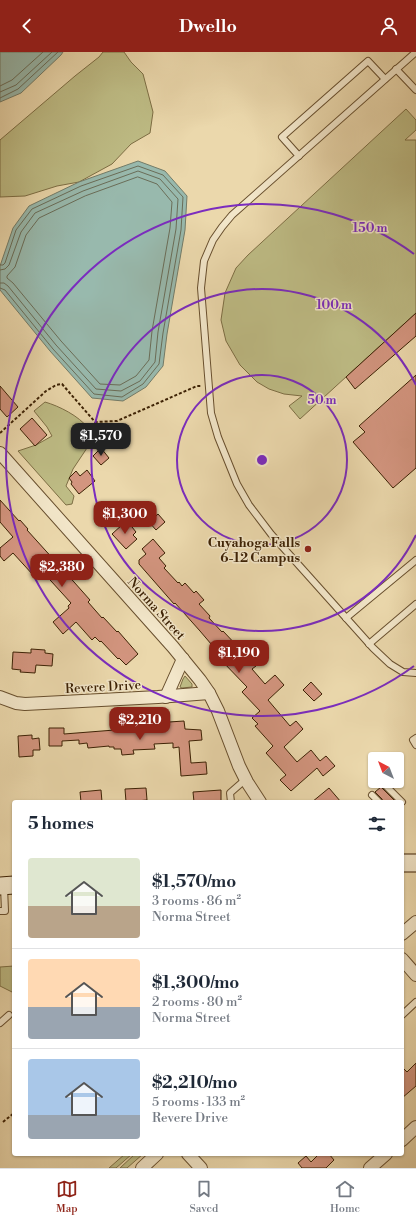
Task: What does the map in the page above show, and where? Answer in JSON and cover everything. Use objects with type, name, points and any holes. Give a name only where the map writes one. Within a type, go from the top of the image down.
[{"type":"main road","points":[[404,863],[416,863]]},
{"type":"street","name":"Norma Street","points":[[0,453],[200,680],[209,693],[218,711],[239,766],[259,800]]},
{"type":"street","points":[[166,697],[183,659]]},
{"type":"street","name":"Revere Drive","points":[[0,697],[16,703],[25,704],[166,697],[209,693]]},
{"type":"street","points":[[404,932],[416,922]]},
{"type":"street","points":[[404,961],[415,972]]},
{"type":"street","points":[[404,1138],[416,1127]]},
{"type":"street","points":[[142,1168],[155,1156]]},
{"type":"street","points":[[190,1156],[201,1168]]},
{"type":"street","points":[[370,1168],[384,1156]]},
{"type":"lane","points":[[416,52],[232,215],[213,240],[204,261],[201,288],[211,413],[226,459],[241,491],[249,505],[271,534],[369,644],[390,664],[403,672],[416,673]]},
{"type":"lane","points":[[299,156],[282,137],[368,61],[385,79]]},
{"type":"lane","points":[[396,69],[416,90]]},
{"type":"lane","points":[[346,618],[416,560]]},
{"type":"lane","points":[[369,644],[416,604]]},
{"type":"lane","points":[[416,738],[413,740],[416,745]]},
{"type":"lane","points":[[231,800],[230,793],[246,779]]},
{"type":"lane","points":[[388,788],[399,800]]},
{"type":"lane","points":[[372,795],[377,800]]},
{"type":"lane","points":[[0,911],[5,910],[6,886]]},
{"type":"lane","points":[[404,1013],[416,1002]]},
{"type":"lane","points":[[0,1023],[9,1015]]},
{"type":"path","points":[[0,433],[46,391],[56,385],[62,384],[95,422],[118,421],[197,386],[209,385]]},
{"type":"path","points":[[4,1122],[12,1115]]},
{"type":"shaded area","points":[[103,52],[124,52],[131,62],[143,74],[153,112],[150,133],[131,144],[112,164],[79,182],[57,186],[25,196],[0,197],[0,140],[99,57]]},
{"type":"shaded area","points":[[406,109],[416,120],[416,130],[405,140],[416,140],[416,313],[300,419],[289,406],[302,396],[284,394],[269,389],[257,382],[240,365],[226,341],[221,320],[225,293],[236,268],[248,255]]},
{"type":"shaded area","points":[[45,402],[62,409],[79,419],[88,428],[93,439],[73,469],[66,486],[74,496],[72,504],[66,505],[18,451],[36,445],[52,436],[47,427],[34,411]]},
{"type":"shaded area","points":[[185,676],[192,684],[192,687],[180,687]]},
{"type":"shaded area","points":[[12,966],[12,992],[0,986],[0,967]]},
{"type":"shaded area","points":[[123,1156],[130,1156],[116,1168],[109,1168]]},
{"type":"shaded area","points":[[133,1156],[141,1156],[127,1168],[120,1168]]},
{"type":"water","points":[[0,52],[63,52],[21,93],[0,102]]},
{"type":"water","points":[[138,161],[165,171],[187,196],[185,230],[163,366],[146,387],[123,401],[92,398],[50,351],[0,290],[0,266],[13,228],[29,206],[79,182]]},
{"type":"building","points":[[416,313],[416,336],[355,389],[346,377]]},
{"type":"building","points":[[416,375],[416,468],[393,488],[353,442],[365,432],[359,426]]},
{"type":"building","points":[[0,386],[18,407],[7,417],[0,409]]},
{"type":"building","points":[[32,418],[47,435],[35,446],[20,429]]},
{"type":"building","points":[[101,448],[109,458],[101,465],[93,456]]},
{"type":"building","points":[[87,470],[95,481],[79,494],[71,484],[72,482],[69,478],[76,471],[80,476]]},
{"type":"building","points":[[0,500],[19,521],[20,520],[28,529],[27,530],[90,600],[88,602],[102,618],[103,617],[117,632],[118,631],[138,654],[126,665],[119,658],[118,659],[101,641],[100,642],[95,637],[92,640],[76,622],[63,634],[53,622],[69,608],[68,606],[71,603],[41,570],[34,576],[13,553],[4,561],[0,556],[0,548],[13,537],[0,522]]},
{"type":"building","points":[[158,514],[165,522],[156,530],[149,522]]},
{"type":"building","points":[[128,522],[136,532],[133,535],[137,539],[126,549],[112,534],[123,524],[124,526]]},
{"type":"building","points":[[153,539],[165,553],[159,558],[166,566],[164,568],[178,583],[179,582],[182,586],[185,583],[194,593],[196,591],[204,600],[199,604],[210,616],[209,618],[256,666],[252,669],[265,684],[275,675],[284,685],[268,700],[290,726],[296,721],[303,729],[284,747],[297,762],[311,750],[320,761],[326,756],[335,766],[323,776],[317,768],[291,791],[280,780],[286,775],[266,753],[273,746],[255,726],[258,724],[252,718],[260,711],[242,692],[247,687],[221,660],[223,658],[200,631],[139,564],[139,560],[146,554],[142,549]]},
{"type":"building","points":[[31,649],[45,650],[45,653],[53,654],[52,666],[36,665],[35,673],[20,672],[21,670],[12,669],[13,652],[31,653]]},
{"type":"building","points":[[311,682],[322,694],[314,701],[303,690]]},
{"type":"building","points":[[184,721],[185,729],[201,730],[202,740],[189,741],[191,763],[206,762],[207,774],[181,776],[179,747],[173,748],[173,743],[154,744],[155,749],[133,750],[134,754],[122,755],[121,749],[114,749],[114,747],[109,746],[88,748],[87,743],[79,744],[79,740],[62,741],[62,746],[49,746],[49,728],[64,728],[64,734],[140,728],[139,724]]},
{"type":"building","points":[[32,735],[32,739],[39,738],[40,750],[33,750],[33,756],[19,757],[18,736]]},
{"type":"building","points":[[146,788],[147,800],[126,800],[125,789]]},
{"type":"building","points":[[329,788],[339,800],[314,800]]},
{"type":"building","points":[[380,788],[382,788],[394,800],[382,800],[375,792]]},
{"type":"building","points":[[101,790],[102,800],[81,800],[80,792]]},
{"type":"building","points":[[221,790],[221,800],[194,800],[193,792]]},
{"type":"building","points":[[416,1063],[416,1086],[404,1096],[404,1069],[407,1072]]},
{"type":"building","points":[[306,1156],[311,1162],[317,1156],[331,1156],[334,1160],[326,1168],[302,1168],[298,1163]]},
{"type":"place","name":"Cuyahoga Falls 6-12 Campus","points":[[308,549]]}]
